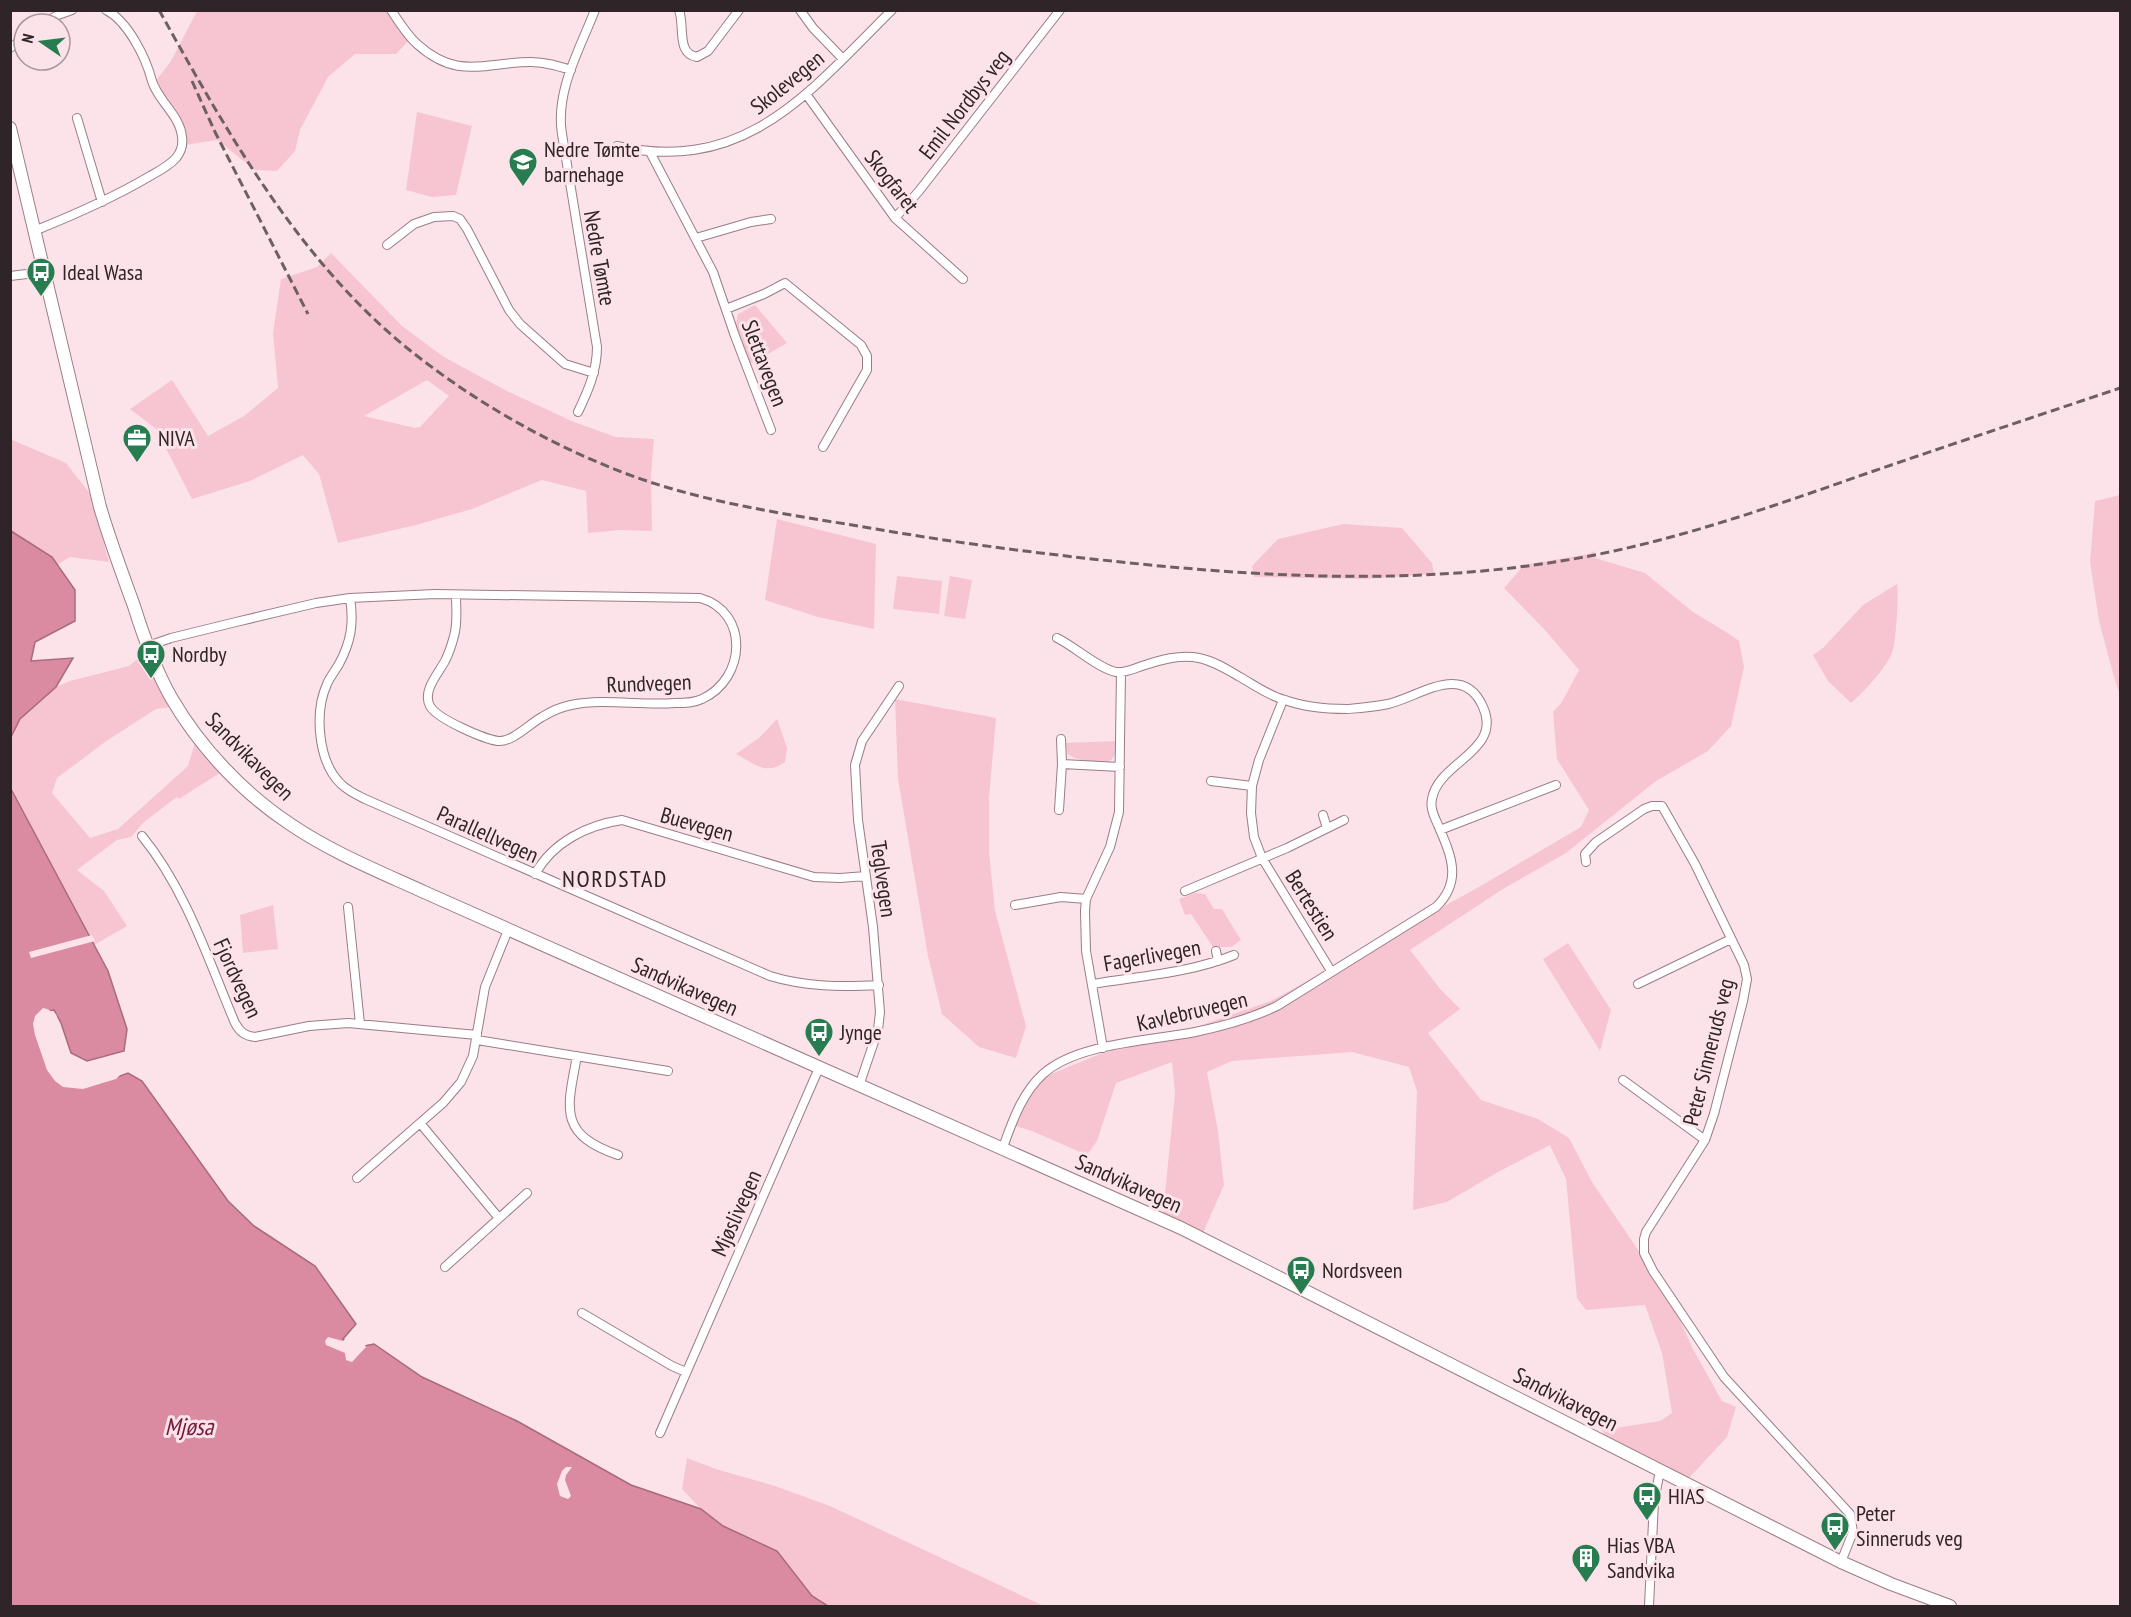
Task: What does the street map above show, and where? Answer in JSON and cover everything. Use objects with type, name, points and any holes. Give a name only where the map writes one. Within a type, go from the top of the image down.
[{"type":"main road","name":"Sandvikavegen","points":[[10,128],[100,507],[148,646],[166,688],[193,730],[220,762],[264,805],[291,825],[337,852],[1181,1228],[1841,1562],[1950,1606]]},
{"type":"street","points":[[34,231],[102,202],[168,165],[180,154],[183,144],[182,135],[178,124],[151,80],[152,73],[128,31],[115,15],[106,10]]},
{"type":"street","points":[[391,10],[416,43],[439,59],[450,63],[477,68],[540,62],[571,70]]},
{"type":"street","name":"Nedre Tømte","points":[[578,412],[594,373],[597,358],[596,340],[560,119],[562,96],[595,10]]},
{"type":"street","points":[[679,10],[683,47],[687,54],[697,57],[708,51],[739,10]]},
{"type":"street","points":[[800,10],[813,28],[843,59]]},
{"type":"street","name":"Skolevegen","points":[[617,146],[650,152],[683,152],[734,140],[773,120],[806,94],[892,10]]},
{"type":"street","name":"Emil Nordbys veg","points":[[895,218],[919,191],[1060,10]]},
{"type":"street","name":"Skogfaret","points":[[806,94],[895,218],[963,279]]},
{"type":"street","points":[[77,118],[102,202]]},
{"type":"street","name":"Slettavegen","points":[[650,152],[712,272],[771,430]]},
{"type":"street","points":[[387,245],[414,224],[434,217],[453,216],[460,219],[509,310],[520,324],[565,364],[594,373]]},
{"type":"street","points":[[696,238],[751,222],[771,219]]},
{"type":"street","points":[[10,276],[44,272]]},
{"type":"street","name":"Slettavegen","points":[[726,309],[786,283],[861,345],[867,356],[867,370],[823,447]]},
{"type":"street","name":"Rundvegen","points":[[148,646],[236,622],[316,603],[350,598],[409,594],[614,596],[700,598],[710,601],[730,622],[737,646],[736,657],[730,673],[719,687],[712,694],[694,702],[661,705],[585,703],[570,705],[542,717],[506,740],[496,740],[453,723],[432,709],[428,702],[429,688],[445,660],[455,634],[456,595]]},
{"type":"street","name":"Parallellvegen","points":[[350,598],[353,617],[350,642],[327,684],[319,721],[325,754],[335,777],[348,790],[770,976],[805,985],[879,984]]},
{"type":"street","points":[[1057,638],[1106,669],[1121,672]]},
{"type":"street","name":"Kavlebruvegen","points":[[1002,1150],[1030,1088],[1043,1074],[1065,1059],[1103,1048],[1193,1032],[1245,1019],[1277,1006],[1431,911],[1445,897],[1452,883],[1452,866],[1432,812],[1431,800],[1445,772],[1476,748],[1485,733],[1487,724],[1483,708],[1469,690],[1454,684],[1444,684],[1389,704],[1334,709],[1283,700],[1199,658],[1175,657],[1121,672]]},
{"type":"street","name":"Fagerlivegen","points":[[1103,1048],[1084,932],[1086,899],[1110,847],[1116,828],[1120,796],[1121,672]]},
{"type":"street","name":"Teglvegen","points":[[859,1086],[878,1030],[880,1012],[879,984],[856,785],[857,752],[868,731],[899,686]]},
{"type":"street","name":"Bertestien","points":[[1283,700],[1259,760],[1252,786],[1251,813],[1254,837],[1262,858],[1331,971]]},
{"type":"street","points":[[1059,810],[1061,739]]},
{"type":"street","points":[[1062,764],[1120,767]]},
{"type":"street","points":[[1211,781],[1252,786]]},
{"type":"street","points":[[1440,830],[1556,785]]},
{"type":"street","name":"Peter Sinneruds veg","points":[[1586,862],[1585,854],[1596,842],[1649,807],[1662,806],[1695,864],[1746,972],[1745,990],[1714,1114],[1705,1140],[1649,1226],[1644,1239],[1646,1258],[1724,1377],[1850,1514],[1853,1532],[1841,1562]]},
{"type":"street","points":[[1323,815],[1327,828]]},
{"type":"street","name":"Buevegen","points":[[535,874],[558,847],[578,833],[593,826],[622,820],[814,877],[866,876]]},
{"type":"street","name":"Bertestien","points":[[1185,891],[1344,820]]},
{"type":"street","name":"Fjordvegen","points":[[142,836],[160,859],[183,898],[231,1013],[242,1032],[255,1037],[309,1026],[360,1024],[477,1037],[668,1071]]},
{"type":"street","points":[[1015,905],[1061,897],[1086,899]]},
{"type":"street","points":[[348,906],[349,934],[360,1024]]},
{"type":"street","points":[[357,1178],[443,1103],[461,1083],[470,1065],[477,1037],[485,987],[508,930]]},
{"type":"street","name":"Peter Sinneruds veg","points":[[1638,984],[1731,939]]},
{"type":"street","name":"Fagerlivegen","points":[[1216,951],[1218,962]]},
{"type":"street","name":"Fagerlivegen","points":[[1093,984],[1173,972],[1218,962],[1234,955]]},
{"type":"street","points":[[577,1056],[569,1105],[575,1129],[587,1142],[618,1155]]},
{"type":"street","name":"Mjøslivegen","points":[[660,1433],[819,1068]]},
{"type":"street","name":"Peter Sinneruds veg","points":[[1623,1080],[1705,1140]]},
{"type":"street","points":[[420,1123],[498,1217]]},
{"type":"street","points":[[445,1267],[527,1193]]},
{"type":"street","points":[[582,1313],[686,1372]]},
{"type":"street","points":[[1649,1606],[1654,1501],[1660,1471]]},
{"type":"shaded area","points":[[197,11],[394,11],[414,35],[396,54],[355,54],[328,77],[300,130],[295,151],[277,171],[255,170],[217,140],[179,146],[177,133],[155,82],[171,61]]},
{"type":"shaded area","points":[[417,112],[472,126],[456,195],[432,197],[406,190]]},
{"type":"shaded area","points":[[331,253],[402,326],[444,357],[507,391],[574,422],[616,437],[654,439],[651,475],[652,531],[620,530],[588,533],[586,491],[542,480],[472,509],[338,543],[319,474],[303,455],[250,481],[192,499],[156,429],[130,409],[172,380],[208,436],[244,416],[278,388],[273,333],[281,279],[317,267]],"holes":[[[427,380],[449,396],[420,427],[415,428],[364,416]]]},
{"type":"shaded area","points":[[755,305],[787,343],[750,364],[736,325],[738,314]]},
{"type":"shaded area","points":[[10,439],[66,463],[91,495],[109,562],[70,557],[57,565],[52,557],[11,531]]},
{"type":"shaded area","points":[[2120,495],[2120,695],[2099,621],[2090,562],[2095,501]]},
{"type":"shaded area","points":[[777,519],[876,544],[874,629],[818,617],[765,600]]},
{"type":"shaded area","points":[[1343,524],[1402,528],[1432,563],[1434,574],[1365,579],[1254,577],[1252,566],[1278,539]]},
{"type":"shaded area","points":[[1594,551],[1595,558],[1645,573],[1693,612],[1739,641],[1744,667],[1731,726],[1708,751],[1656,781],[1566,853],[1503,889],[1410,950],[1441,990],[1460,1009],[1428,1033],[1481,1100],[1538,1119],[1569,1138],[1592,1182],[1668,1294],[1693,1349],[1722,1401],[1736,1407],[1727,1437],[1689,1478],[1609,1443],[1602,1430],[1660,1421],[1672,1413],[1662,1353],[1645,1305],[1586,1310],[1577,1298],[1566,1179],[1550,1145],[1447,1202],[1413,1210],[1417,1091],[1409,1067],[1352,1052],[1232,1061],[1207,1072],[1218,1131],[1224,1185],[1202,1235],[1163,1214],[1175,1093],[1172,1062],[1116,1083],[1097,1141],[1087,1155],[1032,1131],[1009,1124],[1034,1081],[1100,1054],[1158,1040],[1271,1001],[1479,887],[1581,827],[1589,810],[1557,759],[1553,712],[1562,702],[1579,670],[1544,629],[1504,588],[1524,565],[1589,554]]},
{"type":"shaded area","points":[[897,576],[942,581],[939,614],[893,609]]},
{"type":"shaded area","points":[[950,576],[972,580],[965,619],[944,616]]},
{"type":"shaded area","points":[[1897,584],[1897,619],[1892,653],[1874,680],[1851,703],[1828,681],[1813,655],[1823,648],[1863,605]]},
{"type":"shaded area","points":[[147,651],[179,706],[156,709],[105,742],[57,778],[52,793],[90,838],[118,829],[188,766],[198,732],[226,769],[179,799],[177,797],[144,822],[131,837],[117,840],[77,870],[104,891],[127,926],[94,945],[11,787],[11,734],[20,719],[56,687],[70,681],[129,666]]},
{"type":"shaded area","points":[[895,699],[996,718],[989,798],[989,852],[995,911],[1026,1026],[1016,1058],[979,1047],[942,1014],[928,956],[898,779]]},
{"type":"shaded area","points":[[777,719],[787,748],[785,762],[772,768],[766,768],[755,765],[736,754],[760,737]]},
{"type":"shaded area","points":[[1116,741],[1114,756],[1107,762],[1089,762],[1067,754],[1066,743]]},
{"type":"shaded area","points":[[1195,893],[1205,894],[1214,909],[1222,909],[1241,940],[1231,947],[1213,947],[1191,914],[1185,915],[1179,899]]},
{"type":"shaded area","points":[[273,905],[278,949],[243,953],[240,915]]},
{"type":"shaded area","points":[[1568,943],[1611,1010],[1600,1051],[1543,959]]},
{"type":"shaded area","points":[[687,1458],[830,1506],[1044,1606],[828,1606],[812,1596],[777,1551],[723,1526],[701,1509],[682,1489]]},
{"type":"water","points":[[11,531],[52,557],[75,590],[75,621],[35,642],[31,661],[73,658],[56,687],[20,719],[11,737]]},
{"type":"water","name":"Mjøsa","points":[[10,787],[108,971],[127,1029],[124,1051],[87,1061],[71,1053],[54,1010],[43,1012],[40,1020],[40,1037],[58,1080],[77,1086],[101,1083],[128,1073],[142,1081],[228,1201],[254,1226],[315,1266],[356,1324],[343,1339],[354,1348],[374,1344],[422,1377],[517,1421],[631,1485],[701,1509],[723,1526],[777,1551],[812,1596],[828,1606],[11,1606]]},
{"type":"pier","points":[[92,935],[95,941],[31,958],[29,952]]},
{"type":"pier","points":[[43,1008],[56,1014],[69,1056],[52,1013],[45,1015],[41,1021],[43,1039],[60,1078],[77,1083],[100,1080],[127,1071],[130,1071],[122,1073],[116,1079],[83,1089],[63,1087],[47,1070],[35,1035],[33,1024],[35,1016]]},
{"type":"pier","points":[[352,1334],[348,1339],[355,1345],[364,1343],[366,1347],[352,1362],[346,1360],[345,1353],[326,1345],[325,1341],[328,1337],[343,1341]]},
{"type":"pier","points":[[566,1467],[572,1467],[565,1480],[571,1496],[568,1499],[560,1496],[557,1484]]},
{"type":"railway","points":[[159,10],[238,147],[298,234],[331,274],[368,313],[407,348],[458,386],[512,420],[569,449],[657,484],[750,508],[974,544],[1073,557],[1259,574],[1378,576],[1496,570],[1614,551],[1711,526],[2120,388]]},
{"type":"railway","points":[[192,81],[215,132],[308,314]]},
{"type":"place","name":"Nedre Tømte barnehage","points":[[523,188]]},
{"type":"place","name":"Ideal Wasa","points":[[41,298]]},
{"type":"place","name":"NIVA","points":[[137,464]]},
{"type":"place","name":"Nordby","points":[[151,680]]},
{"type":"place","name":"Jynge","points":[[819,1058]]},
{"type":"place","name":"Nordsveen","points":[[1301,1296]]},
{"type":"place","name":"HIAS","points":[[1647,1522]]},
{"type":"place","name":"Peter Sinneruds veg","points":[[1835,1552]]},
{"type":"place","name":"Hias VBA Sandvika","points":[[1586,1584]]},
{"type":"district","name":"NORDSTAD","points":[[615,879]]}]
